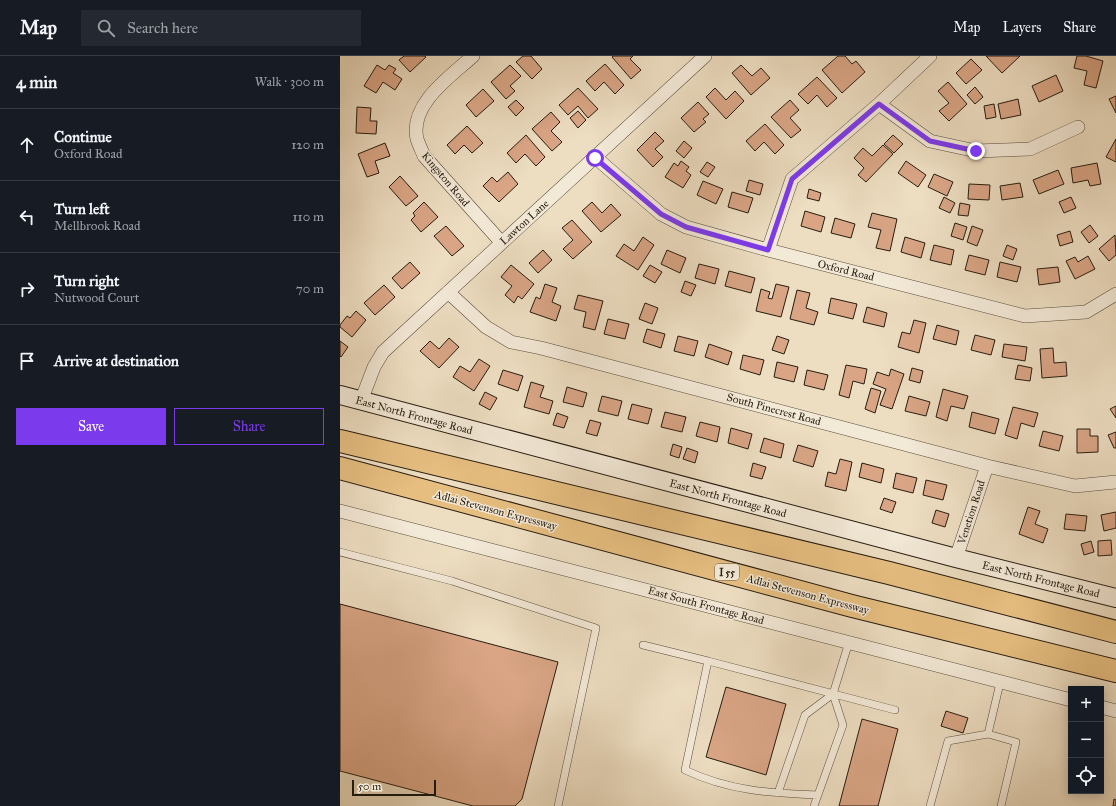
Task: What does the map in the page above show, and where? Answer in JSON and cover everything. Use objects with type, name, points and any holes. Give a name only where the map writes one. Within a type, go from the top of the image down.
[{"type":"highway","points":[[340,441],[889,573],[1116,632]]},
{"type":"highway","name":"Adlai Stevenson Expressway","points":[[340,468],[852,606],[1116,671]]},
{"type":"street","name":"Kingston Road","points":[[473,56],[434,92],[426,103],[417,126],[417,139],[424,156],[501,242]]},
{"type":"street","name":"Lawton Lane","points":[[360,401],[374,366],[383,352],[705,56]]},
{"type":"street","points":[[768,250],[792,179],[879,104],[930,56]]},
{"type":"street","points":[[879,104],[930,141],[976,151],[1030,149],[1078,127]]},
{"type":"street","name":"Oxford Road","points":[[595,158],[661,214],[686,227],[768,250],[1025,316],[1086,312],[1116,294]]},
{"type":"street","name":"South Pinecrest Road","points":[[448,292],[486,327],[511,342],[549,350],[987,466],[1075,486],[1116,482]]},
{"type":"street","name":"East North Frontage Road","points":[[340,395],[956,558],[1116,598]]},
{"type":"street","name":"Venetion Road","points":[[956,558],[987,466]]},
{"type":"street","name":"East South Frontage Road","points":[[340,511],[849,642],[1000,683],[1068,699]]},
{"type":"street","points":[[1104,708],[1116,711]]},
{"type":"lane","points":[[340,552],[452,580],[596,628],[558,806]]},
{"type":"lane","points":[[814,806],[843,725],[833,694],[849,642]]},
{"type":"lane","points":[[643,645],[895,710]]},
{"type":"lane","points":[[708,661],[685,770],[707,781],[753,791],[818,795]]},
{"type":"lane","points":[[988,734],[1000,683]]},
{"type":"lane","points":[[778,793],[805,715],[833,694]]},
{"type":"lane","points":[[930,806],[948,741],[988,734],[1016,742],[1001,806]]},
{"type":"building","points":[[404,56],[426,57],[410,72],[399,60]]},
{"type":"building","points":[[523,56],[531,56],[542,69],[532,79],[516,62]]},
{"type":"building","points":[[633,56],[630,59],[641,70],[631,79],[612,57]]},
{"type":"building","points":[[838,56],[845,56],[852,64],[856,61],[865,72],[842,93],[822,70]]},
{"type":"building","points":[[986,56],[1020,56],[1002,73]]},
{"type":"building","points":[[1077,56],[1086,56],[1103,61],[1096,88],[1084,85],[1087,71],[1074,68]]},
{"type":"building","points":[[971,59],[982,70],[966,84],[956,73]]},
{"type":"building","points":[[605,64],[624,85],[615,94],[604,82],[595,91],[586,81]]},
{"type":"building","points":[[377,65],[385,70],[389,65],[396,69],[393,73],[402,79],[395,90],[383,82],[376,93],[364,86]]},
{"type":"building","points":[[510,65],[521,76],[510,86],[515,91],[506,99],[491,82]]},
{"type":"building","points":[[741,65],[752,76],[761,68],[770,78],[751,95],[732,73]]},
{"type":"building","points":[[1056,75],[1063,91],[1039,102],[1032,86]]},
{"type":"building","points":[[817,77],[837,98],[827,107],[817,95],[808,104],[798,94]]},
{"type":"building","points":[[948,82],[967,104],[949,121],[939,111],[949,103],[938,91]]},
{"type":"building","points":[[975,87],[983,97],[975,104],[967,95]]},
{"type":"building","points":[[578,88],[598,109],[588,118],[578,106],[568,115],[559,105]]},
{"type":"building","points":[[715,88],[726,100],[735,91],[744,101],[726,119],[706,97]]},
{"type":"building","points":[[483,89],[494,101],[476,117],[466,105]]},
{"type":"building","points":[[1116,96],[1116,113],[1109,99]]},
{"type":"building","points":[[1018,99],[1021,115],[1001,119],[998,104]]},
{"type":"building","points":[[516,100],[524,108],[516,116],[508,107]]},
{"type":"building","points":[[790,100],[799,110],[790,118],[801,130],[791,138],[771,117]]},
{"type":"building","points":[[698,102],[709,114],[703,119],[706,122],[694,132],[681,118]]},
{"type":"building","points":[[994,104],[996,117],[986,119],[984,106]]},
{"type":"building","points":[[357,107],[371,108],[370,121],[377,121],[376,134],[356,133]]},
{"type":"building","points":[[578,111],[586,120],[578,128],[570,118]]},
{"type":"building","points":[[551,112],[560,122],[551,131],[562,142],[552,151],[532,129]]},
{"type":"building","points":[[765,124],[784,145],[775,154],[764,142],[755,151],[746,141]]},
{"type":"building","points":[[467,126],[483,143],[472,153],[464,145],[455,154],[447,145]]},
{"type":"building","points":[[655,132],[664,141],[655,149],[663,157],[653,167],[637,150]]},
{"type":"building","points":[[526,135],[545,157],[536,166],[525,154],[516,163],[507,153]]},
{"type":"building","points":[[893,135],[903,144],[894,153],[884,144]]},
{"type":"building","points":[[1116,139],[1116,162],[1106,157]]},
{"type":"building","points":[[684,141],[692,148],[684,158],[676,151]]},
{"type":"building","points":[[385,143],[390,156],[375,161],[379,173],[367,177],[358,154]]},
{"type":"building","points":[[883,145],[893,154],[866,182],[858,175],[864,168],[854,158],[863,148],[872,156]]},
{"type":"building","points":[[681,161],[689,167],[686,171],[691,175],[683,188],[665,177],[674,163],[678,166]]},
{"type":"building","points":[[906,161],[926,175],[918,187],[898,173]]},
{"type":"building","points":[[707,162],[715,167],[708,177],[700,172]]},
{"type":"building","points":[[1097,163],[1101,184],[1090,186],[1088,180],[1073,183],[1071,168]]},
{"type":"building","points":[[1058,170],[1064,184],[1039,194],[1033,180]]},
{"type":"building","points":[[508,172],[518,184],[499,202],[483,186],[492,177],[497,182]]},
{"type":"building","points":[[934,174],[953,182],[947,196],[928,187]]},
{"type":"building","points":[[400,176],[418,196],[406,206],[389,187]]},
{"type":"building","points":[[749,180],[763,184],[760,195],[746,191]]},
{"type":"building","points":[[703,181],[723,189],[716,204],[697,195]]},
{"type":"building","points":[[1020,183],[1023,197],[1002,200],[1000,186]]},
{"type":"building","points":[[969,184],[990,185],[989,200],[968,199]]},
{"type":"building","points":[[809,189],[821,193],[819,201],[807,198]]},
{"type":"building","points":[[732,192],[753,198],[748,213],[728,207]]},
{"type":"building","points":[[944,197],[955,203],[950,213],[939,208]]},
{"type":"building","points":[[1071,197],[1076,208],[1064,213],[1059,202]]},
{"type":"building","points":[[424,202],[438,217],[421,232],[411,220],[415,216],[413,213]]},
{"type":"building","points":[[592,202],[602,213],[611,204],[621,215],[601,232],[582,211]]},
{"type":"building","points":[[960,203],[970,205],[968,216],[958,215]]},
{"type":"building","points":[[805,211],[825,217],[821,232],[801,226]]},
{"type":"building","points":[[872,213],[897,219],[890,251],[876,248],[881,230],[868,227]]},
{"type":"building","points":[[835,218],[855,224],[851,238],[831,233]]},
{"type":"building","points":[[572,220],[592,242],[573,259],[563,249],[573,240],[562,228]]},
{"type":"building","points":[[955,223],[967,227],[963,240],[951,236]]},
{"type":"building","points":[[1090,225],[1098,236],[1089,243],[1081,232]]},
{"type":"building","points":[[446,226],[464,246],[452,256],[434,236]]},
{"type":"building","points":[[972,226],[983,230],[977,246],[967,242]]},
{"type":"building","points":[[1070,231],[1073,242],[1060,246],[1057,235]]},
{"type":"building","points":[[1115,235],[1116,255],[1109,261],[1099,249]]},
{"type":"building","points":[[643,237],[654,245],[638,270],[616,256],[624,244],[634,251]]},
{"type":"building","points":[[905,237],[925,243],[921,258],[901,252]]},
{"type":"building","points":[[934,245],[954,250],[951,265],[930,260]]},
{"type":"building","points":[[1007,245],[1017,249],[1013,260],[1003,256]]},
{"type":"building","points":[[543,250],[552,260],[538,273],[529,263]]},
{"type":"building","points":[[667,250],[686,258],[680,273],[661,264]]},
{"type":"building","points":[[969,255],[989,260],[985,275],[965,270]]},
{"type":"building","points":[[1088,256],[1095,269],[1075,279],[1066,261],[1075,257],[1078,262]]},
{"type":"building","points":[[410,262],[420,273],[402,289],[392,278]]},
{"type":"building","points":[[1000,262],[1021,267],[1017,282],[997,277]]},
{"type":"building","points":[[699,264],[719,269],[715,284],[695,278]]},
{"type":"building","points":[[511,265],[534,284],[522,299],[518,296],[514,303],[505,295],[512,286],[501,277]]},
{"type":"building","points":[[650,265],[662,272],[655,283],[643,276]]},
{"type":"building","points":[[1058,267],[1060,282],[1039,285],[1037,269]]},
{"type":"building","points":[[729,271],[755,278],[751,293],[725,286]]},
{"type":"building","points":[[685,281],[696,285],[691,296],[681,292]]},
{"type":"building","points":[[545,284],[557,288],[552,302],[561,306],[556,321],[530,312],[536,297],[540,299]]},
{"type":"building","points":[[776,284],[789,287],[781,317],[756,311],[761,289],[770,292],[768,298],[772,299]]},
{"type":"building","points":[[384,285],[395,297],[375,315],[364,303]]},
{"type":"building","points":[[797,290],[810,293],[806,308],[818,312],[814,325],[790,319]]},
{"type":"building","points":[[578,295],[603,301],[595,330],[583,327],[586,312],[574,309]]},
{"type":"building","points":[[831,298],[857,304],[853,319],[828,313]]},
{"type":"building","points":[[645,303],[658,308],[652,324],[639,319]]},
{"type":"building","points":[[867,307],[887,313],[884,327],[863,322]]},
{"type":"building","points":[[356,311],[366,320],[352,337],[340,327],[340,325],[347,316],[350,318]]},
{"type":"building","points":[[608,319],[629,324],[625,339],[604,334]]},
{"type":"building","points":[[914,320],[926,323],[919,353],[898,347],[902,332],[910,334]]},
{"type":"building","points":[[937,325],[959,331],[956,345],[933,339]]},
{"type":"building","points":[[647,329],[665,334],[661,348],[643,342]]},
{"type":"building","points":[[975,335],[995,340],[991,355],[971,350]]},
{"type":"building","points":[[678,336],[698,341],[694,356],[674,351]]},
{"type":"building","points":[[777,336],[789,340],[784,354],[772,350]]},
{"type":"building","points":[[449,338],[459,347],[439,368],[420,351],[430,341],[439,349]]},
{"type":"building","points":[[340,341],[348,347],[341,357],[340,356]]},
{"type":"building","points":[[709,344],[732,352],[728,365],[705,357]]},
{"type":"building","points":[[1004,344],[1027,347],[1025,361],[1002,357]]},
{"type":"building","points":[[1053,348],[1054,363],[1066,362],[1067,376],[1042,378],[1040,349]]},
{"type":"building","points":[[743,355],[764,360],[760,375],[740,369]]},
{"type":"building","points":[[479,359],[490,366],[474,391],[453,377],[460,366],[470,372]]},
{"type":"building","points":[[777,362],[798,367],[794,382],[774,377]]},
{"type":"building","points":[[846,365],[867,369],[864,384],[853,381],[849,398],[839,395]]},
{"type":"building","points":[[1018,365],[1032,368],[1030,381],[1015,379]]},
{"type":"building","points":[[912,368],[923,371],[920,383],[909,380]]},
{"type":"building","points":[[891,369],[904,374],[892,409],[880,405],[886,389],[873,384],[877,372],[889,376]]},
{"type":"building","points":[[503,370],[523,376],[518,391],[498,384]]},
{"type":"building","points":[[807,370],[828,375],[824,390],[804,385]]},
{"type":"building","points":[[531,382],[544,386],[540,397],[553,401],[549,414],[524,407]]},
{"type":"building","points":[[567,387],[587,393],[583,407],[563,402]]},
{"type":"building","points":[[871,388],[881,391],[875,413],[865,409]]},
{"type":"building","points":[[943,389],[968,396],[964,409],[951,406],[947,421],[936,417]]},
{"type":"building","points":[[485,392],[497,398],[490,410],[479,404]]},
{"type":"building","points":[[602,396],[622,401],[618,416],[598,411]]},
{"type":"building","points":[[909,396],[930,402],[926,416],[905,411]]},
{"type":"building","points":[[632,404],[652,409],[648,424],[628,419]]},
{"type":"building","points":[[1116,406],[1116,418],[1110,409]]},
{"type":"building","points":[[1013,407],[1038,413],[1034,427],[1021,423],[1017,439],[1005,435]]},
{"type":"building","points":[[665,412],[686,417],[682,432],[661,427]]},
{"type":"building","points":[[972,412],[999,419],[995,434],[969,427]]},
{"type":"building","points":[[557,413],[568,417],[564,428],[553,425]]},
{"type":"building","points":[[590,420],[601,423],[597,436],[586,433]]},
{"type":"building","points":[[700,422],[720,427],[717,442],[696,436]]},
{"type":"building","points":[[731,428],[752,434],[748,449],[728,443]]},
{"type":"building","points":[[1077,429],[1090,429],[1090,436],[1098,436],[1098,452],[1077,453]]},
{"type":"building","points":[[1043,431],[1063,436],[1059,451],[1039,446]]},
{"type":"building","points":[[1116,432],[1116,448],[1114,448],[1108,435]]},
{"type":"building","points":[[764,438],[784,444],[781,458],[760,452]]},
{"type":"building","points":[[673,444],[682,447],[679,458],[670,455]]},
{"type":"building","points":[[798,445],[818,451],[813,467],[793,461]]},
{"type":"building","points":[[687,448],[698,452],[695,463],[683,459]]},
{"type":"building","points":[[840,459],[852,462],[846,491],[825,486],[828,472],[836,474]]},
{"type":"building","points":[[753,463],[766,467],[762,479],[750,476]]},
{"type":"building","points":[[862,463],[884,469],[881,483],[859,477]]},
{"type":"building","points":[[896,473],[917,478],[913,493],[893,488]]},
{"type":"building","points":[[926,480],[947,485],[943,500],[923,495]]},
{"type":"building","points":[[884,498],[896,502],[892,513],[880,509]]},
{"type":"building","points":[[1028,507],[1040,511],[1035,524],[1048,529],[1043,543],[1019,534]]},
{"type":"building","points":[[936,510],[949,514],[945,527],[932,523]]},
{"type":"building","points":[[1116,512],[1116,528],[1104,531],[1101,515]]},
{"type":"building","points":[[1066,514],[1087,516],[1085,531],[1064,529]]},
{"type":"building","points":[[1111,540],[1112,555],[1098,556],[1098,541]]},
{"type":"building","points":[[1091,541],[1094,552],[1084,555],[1081,544]]},
{"type":"building","points":[[340,604],[558,662],[522,799],[515,806],[473,806],[340,771]]},
{"type":"building","points":[[726,687],[786,704],[766,775],[706,757]]},
{"type":"building","points":[[946,711],[968,718],[963,733],[941,726]]},
{"type":"building","points":[[862,719],[898,729],[878,806],[839,806]]},
{"type":"building","points":[[1114,799],[1116,800],[1116,806],[1113,806]]},
{"type":"route","points":[[595,158],[661,214],[686,227],[768,250],[792,179],[879,104],[930,141],[976,151]]}]
